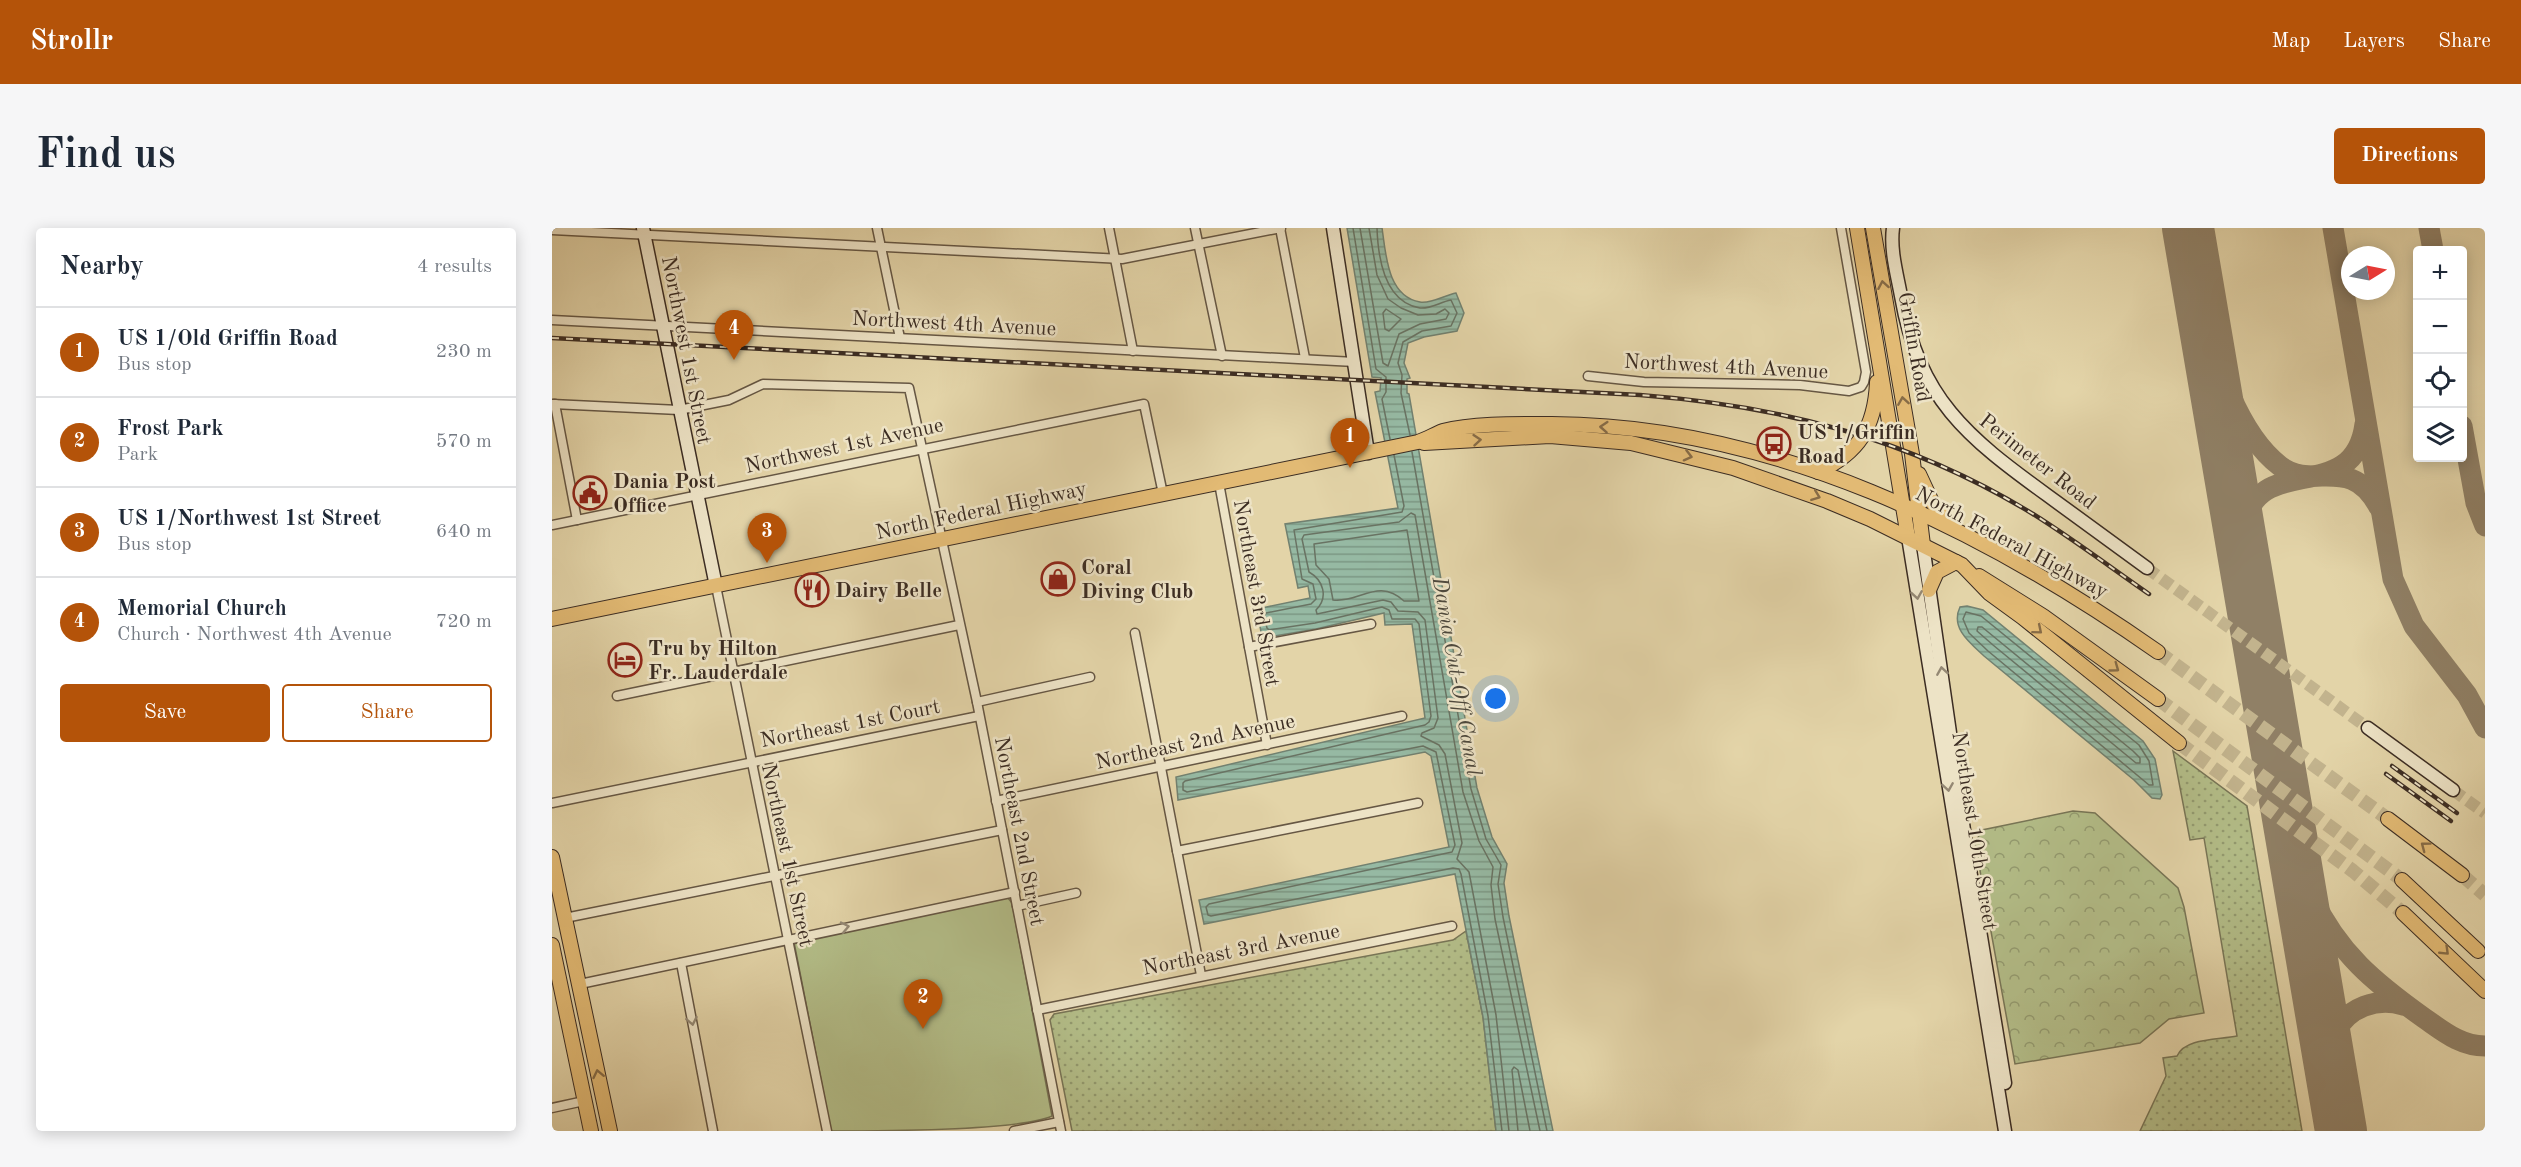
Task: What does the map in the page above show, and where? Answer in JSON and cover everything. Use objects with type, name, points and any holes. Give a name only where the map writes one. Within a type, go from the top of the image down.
[{"type":"main road","name":"Griffin Road","points":[[1857,228],[1908,537]]},
{"type":"main road","name":"Griffin Road","points":[[1874,228],[1912,459],[1923,545]]},
{"type":"main road","points":[[1818,472],[1846,456],[1860,441],[1867,429],[1876,402],[1878,347]]},
{"type":"main road","name":"North Federal Highway","points":[[552,619],[1418,442],[1444,431],[1515,424],[1570,424],[1637,429],[1703,439],[1768,455],[1818,472],[1954,530],[2065,591],[2158,652]]},
{"type":"main road","name":"North Federal Highway","points":[[1418,442],[1447,443],[1550,436],[1631,443],[1707,461],[1781,484],[1870,519],[1959,564],[2043,616],[2158,699]]},
{"type":"main road","points":[[1912,459],[1932,502],[1954,530]]},
{"type":"main road","points":[[1929,590],[1937,572],[1959,564],[1989,593],[2005,603],[2179,743]]},
{"type":"main road","points":[[2388,819],[2462,875]]},
{"type":"main road","points":[[552,857],[610,1131]]},
{"type":"main road","points":[[552,878],[559,892]]},
{"type":"main road","points":[[2402,880],[2478,951]]},
{"type":"main road","points":[[2403,913],[2485,991]]},
{"type":"main road","points":[[552,945],[591,1131]]},
{"type":"street","points":[[877,228],[900,338]]},
{"type":"street","points":[[1109,228],[1132,351]]},
{"type":"street","points":[[1195,228],[1222,356]]},
{"type":"street","points":[[552,230],[644,231],[882,247],[1115,259],[1281,228],[1305,358]]},
{"type":"street","points":[[1333,228],[1355,362],[1375,451]]},
{"type":"street","name":"Northwest 4th Avenue","points":[[1588,376],[1644,382],[1800,385],[1849,391],[1861,387],[1866,372],[1841,228]]},
{"type":"street","name":"Perimeter Road","points":[[1893,228],[1894,256],[1907,325],[1920,362],[1941,400],[1962,428],[1989,452],[2147,568]]},
{"type":"street","name":"Northwest 1st Street","points":[[644,231],[716,586]]},
{"type":"street","name":"Northwest 4th Avenue","points":[[552,320],[1355,362]]},
{"type":"street","name":"Northeast 2nd Street","points":[[679,410],[729,400],[763,384],[909,388],[977,702],[1060,1126]]},
{"type":"street","points":[[577,520],[554,404],[679,410]]},
{"type":"street","name":"Northwest 1st Avenue","points":[[552,525],[1144,404],[1163,494]]},
{"type":"street","points":[[1631,443],[1637,429]]},
{"type":"street","name":"Northeast 3rd Street","points":[[1219,483],[1267,745]]},
{"type":"street","name":"Northeast 10th Street","points":[[1908,537],[2013,1131]]},
{"type":"street","name":"Northeast 10th Street","points":[[1923,545],[1952,729],[1970,892],[2005,1131]]},
{"type":"street","name":"Northeast 1st Street","points":[[716,586],[827,1131]]},
{"type":"street","points":[[1249,647],[1371,624]]},
{"type":"street","points":[[617,696],[959,625]]},
{"type":"street","points":[[1135,633],[1201,975]]},
{"type":"street","points":[[977,702],[1090,677]]},
{"type":"street","name":"Northeast 1st Court","points":[[552,803],[979,716]]},
{"type":"street","name":"Northeast 2nd Avenue","points":[[996,801],[1402,716]]},
{"type":"street","points":[[2368,728],[2453,790]]},
{"type":"street","points":[[1177,851],[1418,803]]},
{"type":"street","points":[[565,918],[1002,831]]},
{"type":"street","points":[[580,984],[1015,892]]},
{"type":"street","points":[[1017,906],[1076,893]]},
{"type":"street","name":"Northeast 3rd Avenue","points":[[1037,1010],[1452,926]]},
{"type":"street","points":[[681,963],[713,1131]]},
{"type":"street","points":[[1993,1059],[1997,1069],[2004,1076]]},
{"type":"street","points":[[552,1108],[584,1101]]},
{"type":"street","points":[[1014,1131],[1060,1126]]},
{"type":"green space","points":[[2173,751],[2247,806],[2302,1131],[2140,1131],[2166,1076],[2163,1058],[2177,1056],[2181,1050],[2194,1043],[2237,1036],[2204,838],[2190,840]]},
{"type":"green space","points":[[2073,811],[2095,813],[2178,888],[2184,907],[2204,1013],[2169,1019],[2140,1043],[2015,1064],[1975,843],[1982,830]]},
{"type":"green space","points":[[1008,898],[1012,903],[1052,1116],[1010,1125],[831,1131],[794,942]]},
{"type":"green space","points":[[1466,931],[1483,1017],[1496,1131],[1072,1131],[1050,1020],[1054,1014],[1453,940]]},
{"type":"water","points":[[1347,228],[1382,228],[1390,272],[1401,292],[1420,302],[1433,301],[1456,293],[1464,313],[1457,331],[1424,337],[1408,343],[1404,363],[1410,378],[1407,379],[1407,393],[1477,788],[1492,837],[1507,864],[1504,883],[1509,916],[1553,1131],[1496,1131],[1483,1017],[1455,874],[1204,924],[1199,900],[1449,847],[1431,756],[1425,752],[1178,800],[1176,777],[1425,718],[1412,624],[1385,625],[1384,613],[1316,629],[1262,638],[1257,609],[1310,598],[1308,586],[1298,588],[1285,524],[1398,508],[1375,392],[1380,391],[1381,378],[1372,377]]},
{"type":"water","points":[[1967,606],[1983,610],[2143,741],[2155,759],[2162,795],[2160,799],[2152,798],[2134,780],[1973,646],[1963,634],[1958,622],[1960,607]]},
{"type":"taxiway","points":[[2333,228],[2393,579],[2414,626],[2467,695],[2485,728]]},
{"type":"taxiway","points":[[2429,228],[2432,246]]},
{"type":"taxiway","points":[[2202,312],[2221,374],[2230,395],[2240,416],[2265,452],[2280,466],[2293,473],[2306,476],[2344,477],[2356,481],[2368,491],[2379,507]]},
{"type":"taxiway","points":[[2244,558],[2243,530],[2252,503],[2267,490],[2285,482],[2325,473],[2343,465],[2357,449],[2365,424]]},
{"type":"taxiway","points":[[2467,454],[2476,503],[2485,526]]},
{"type":"taxiway","points":[[2290,832],[2312,897],[2322,917],[2346,951],[2389,992],[2438,1028],[2460,1041],[2485,1046]]},
{"type":"taxiway","points":[[2331,1070],[2333,1037],[2347,1017],[2364,1006],[2374,1003],[2403,1005]]},
{"type":"runway","points":[[2188,228],[2341,1131]]},
{"type":"tunnel","points":[[2147,568],[2368,728]]},
{"type":"tunnel","points":[[2158,652],[2388,819]]},
{"type":"tunnel","points":[[2158,699],[2402,880]]},
{"type":"tunnel","points":[[2179,743],[2353,871],[2403,913]]},
{"type":"tunnel","points":[[2453,790],[2485,813]]},
{"type":"tunnel","points":[[2462,875],[2485,895]]},
{"type":"railway","points":[[552,338],[1640,395],[1744,408],[1844,430],[1940,465],[2033,514],[2149,594]]},
{"type":"railway","points":[[2392,766],[2457,813]]},
{"type":"railway","points":[[2386,774],[2451,821]]},
{"type":"place","name":"Memorial Church","points":[[734,360]]},
{"type":"place","name":"US 1/Griffin Road","points":[[1774,444]]},
{"type":"place","name":"US 1/Old Griffin Road","points":[[1350,468]]},
{"type":"place","name":"Dania Post Office","points":[[590,493]]},
{"type":"place","name":"US 1/Northwest 1st Street","points":[[767,563]]},
{"type":"place","name":"Coral Diving Club","points":[[1058,579]]},
{"type":"place","name":"Dairy Belle","points":[[812,590]]},
{"type":"place","name":"Tru by Hilton Fr. Lauderdale","points":[[625,660]]},
{"type":"place","name":"Frost Park","points":[[923,1029]]},
{"type":"water label","name":"Dania Cut-Off Canal","points":[[1458,676]]}]
